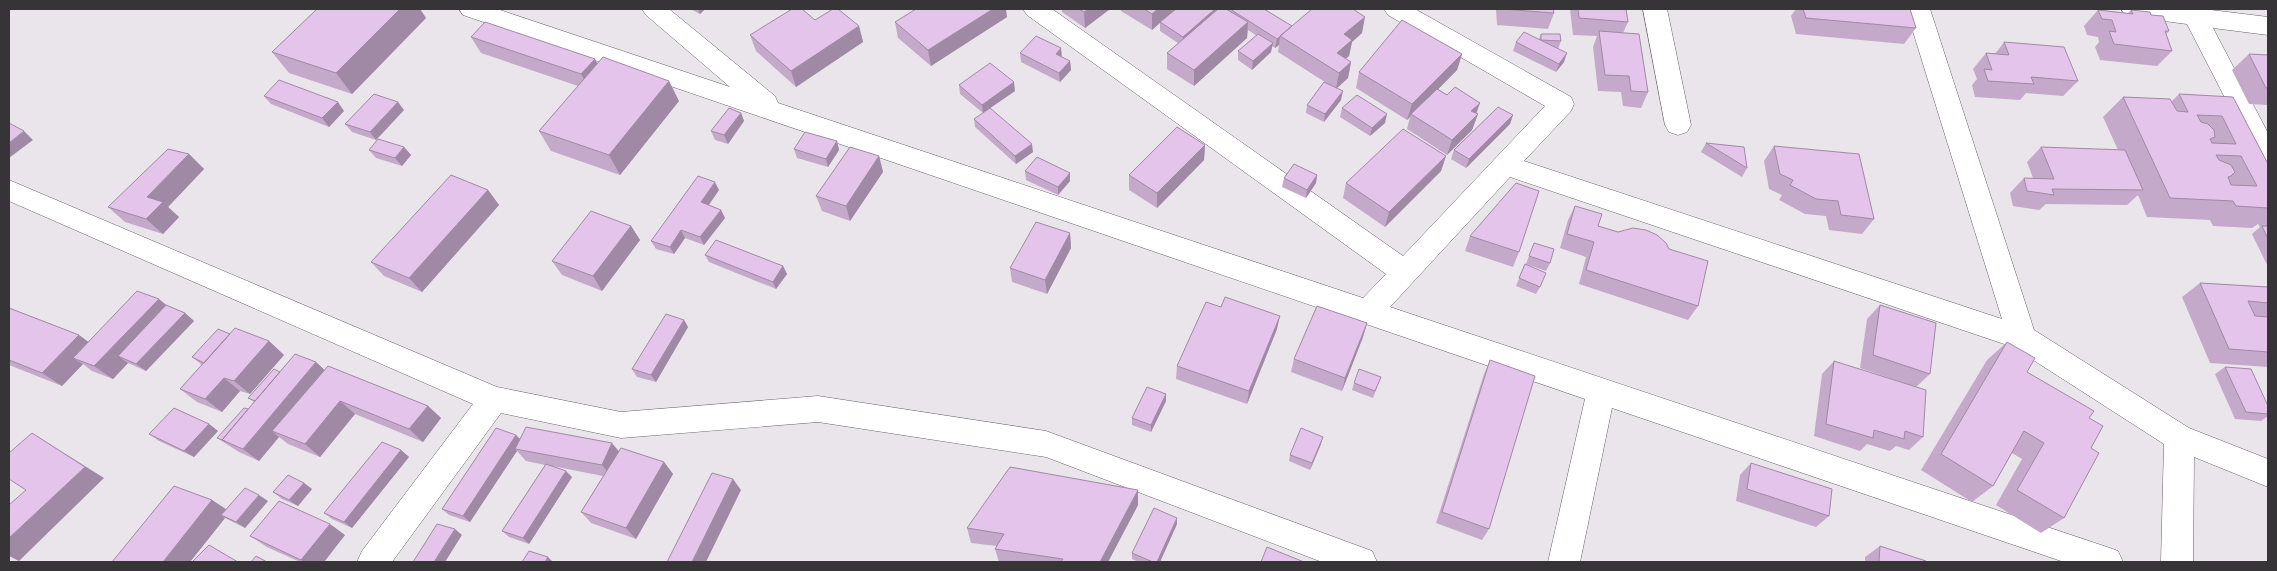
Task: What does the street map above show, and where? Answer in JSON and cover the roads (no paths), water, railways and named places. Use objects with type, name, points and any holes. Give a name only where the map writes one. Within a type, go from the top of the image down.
[{"type":"street","points":[[472,9],[2107,562]]},
{"type":"street","points":[[654,9],[778,112]]},
{"type":"street","points":[[1035,9],[1405,272]]},
{"type":"street","points":[[1368,312],[1562,104],[1396,9]]},
{"type":"street","points":[[1655,9],[1678,125]]},
{"type":"street","points":[[1918,9],[2022,338]]},
{"type":"street","points":[[2133,9],[2193,13],[2268,26]]},
{"type":"street","points":[[2193,13],[2268,157]]},
{"type":"street","points":[[1504,165],[2022,338],[2179,437],[2268,473]]},
{"type":"street","points":[[9,190],[494,399],[621,425],[818,409],[1046,444],[1361,562]]},
{"type":"street","points":[[1564,562],[1602,391]]},
{"type":"street","points":[[373,562],[494,399]]},
{"type":"street","points":[[2177,562],[2179,437]]}]
